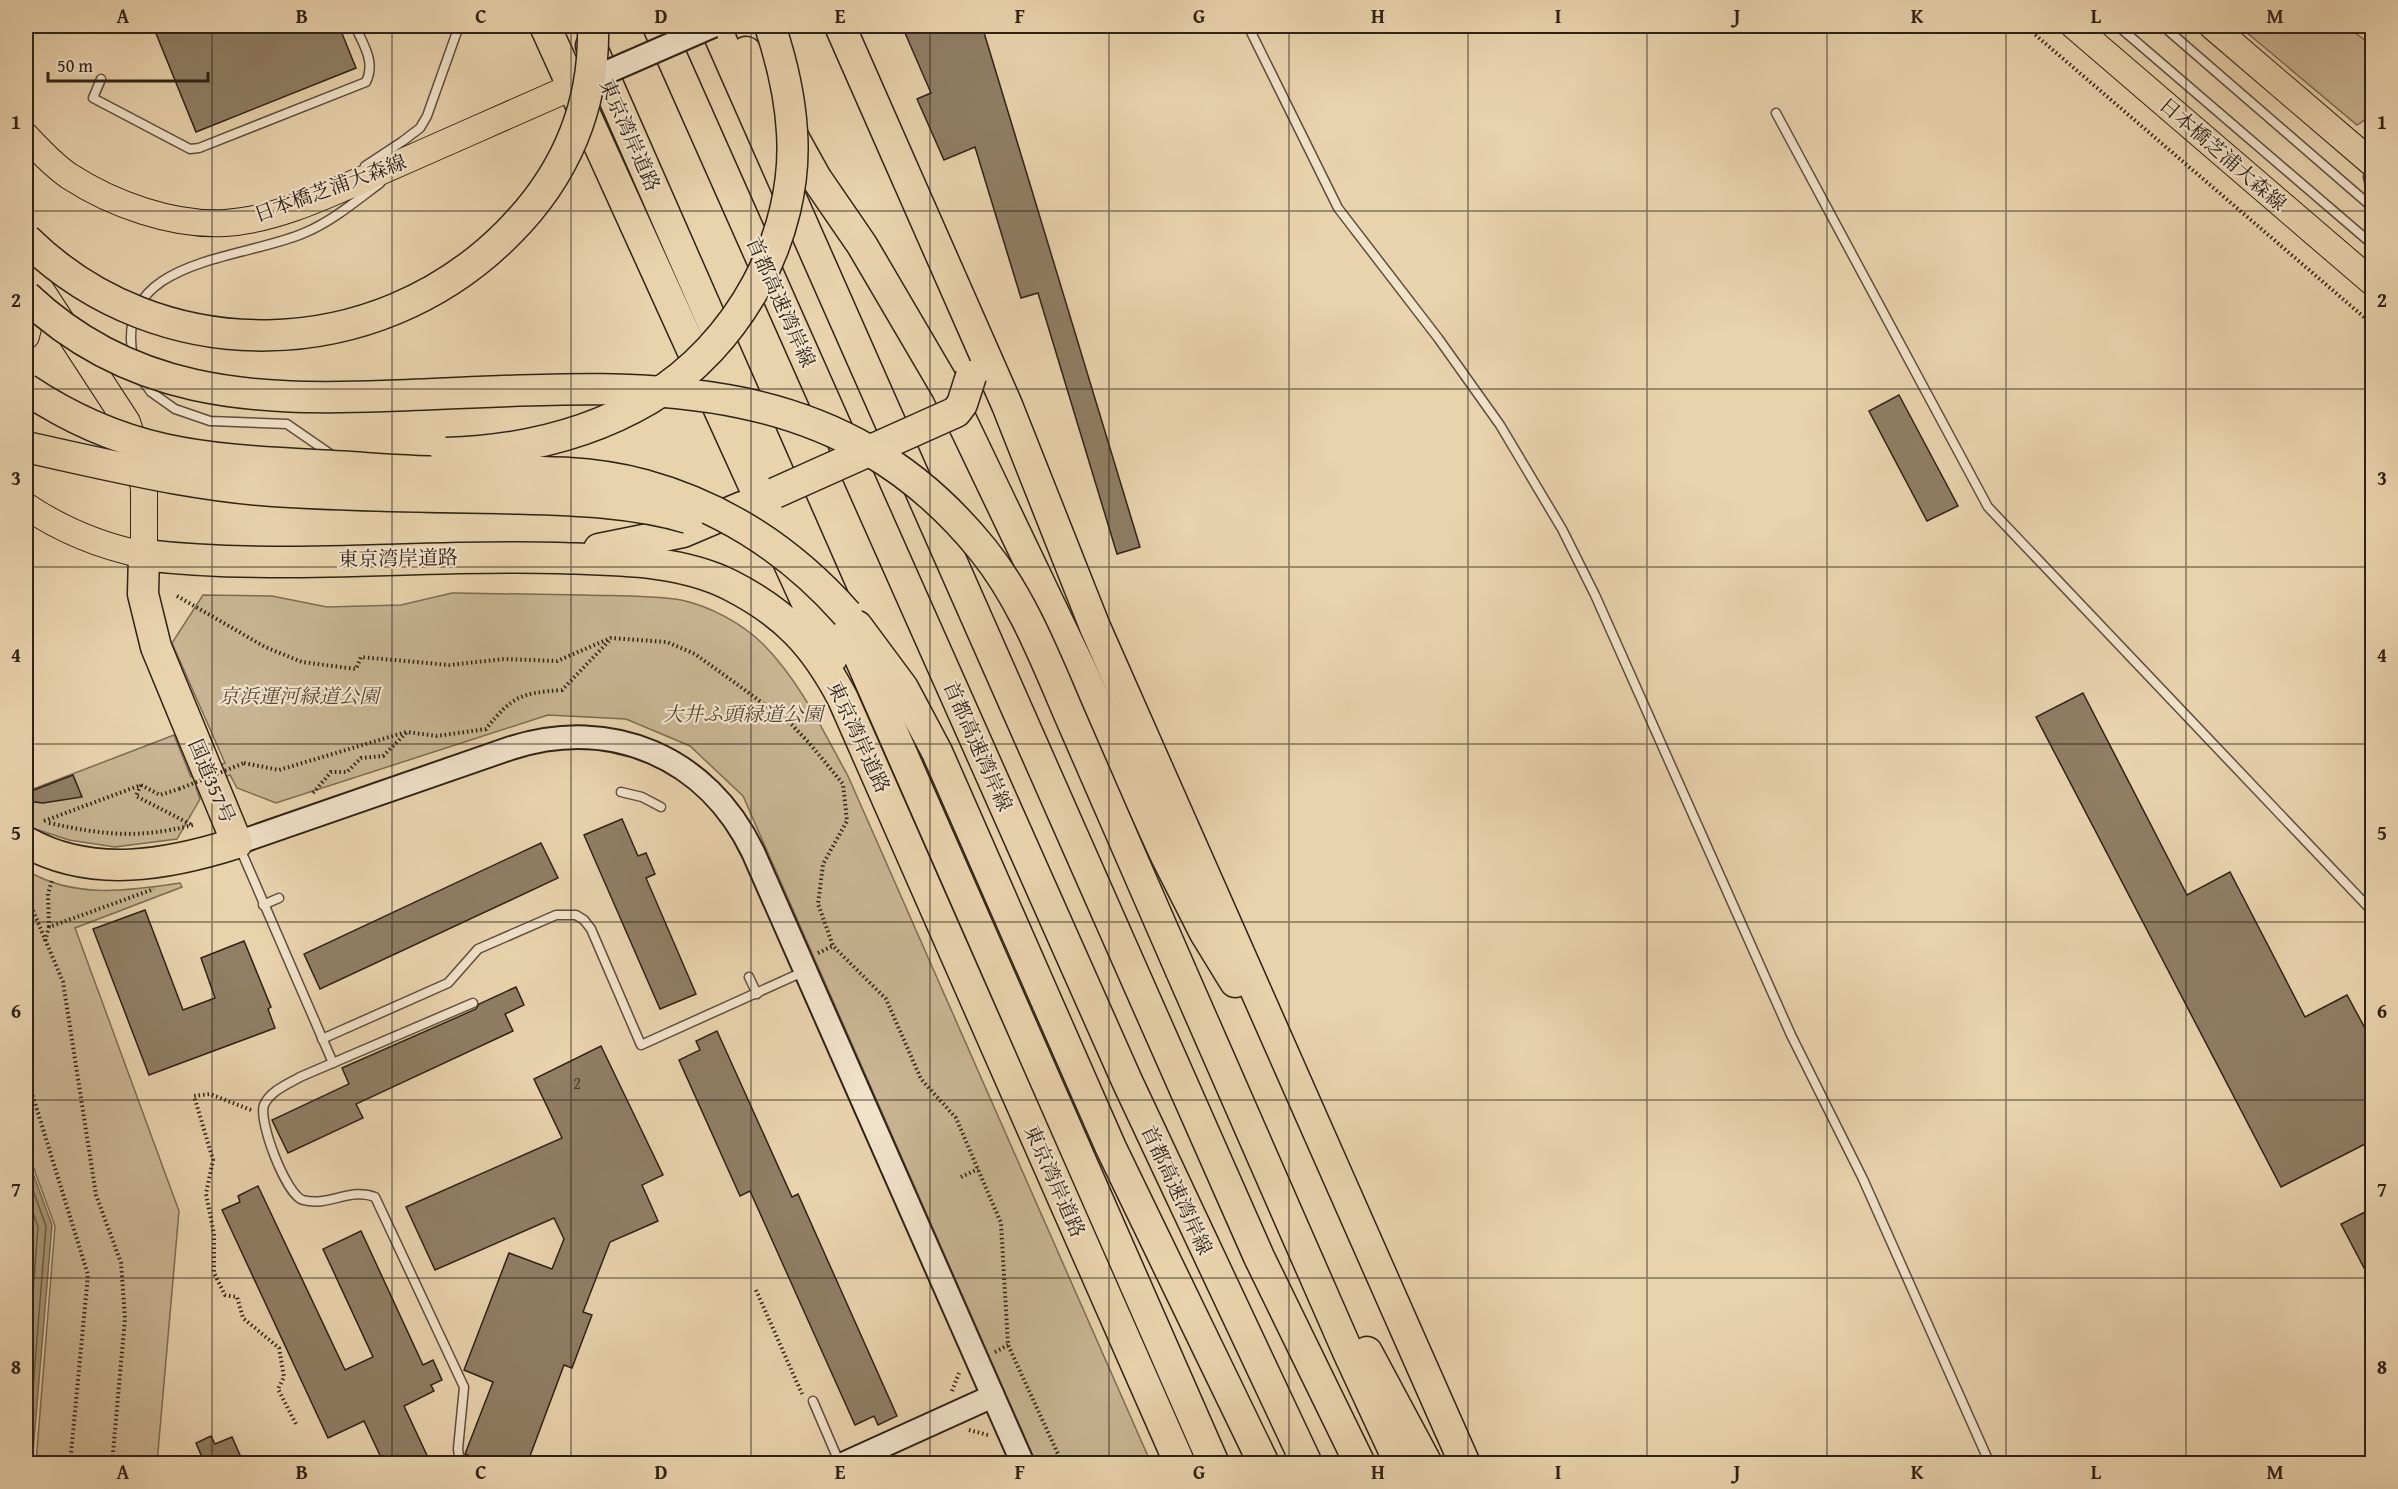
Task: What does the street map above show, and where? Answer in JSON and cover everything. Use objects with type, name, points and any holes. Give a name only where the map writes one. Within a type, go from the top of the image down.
[{"type":"highway","points":[[545,26],[584,82],[768,496],[834,661],[843,699]]},
{"type":"highway","name":"東京湾岸道路","points":[[582,26],[1214,1464]]},
{"type":"highway","points":[[26,239],[67,275],[99,294],[140,313],[194,329],[227,334],[297,335],[331,330],[369,319],[427,294],[469,269],[521,220],[543,193],[561,165],[576,134],[587,102],[592,71],[593,26]]},
{"type":"highway","name":"首都高速湾岸線","points":[[658,26],[1127,1081],[1307,1464]]},
{"type":"highway","points":[[714,26],[1254,1246],[1360,1464]]},
{"type":"highway","points":[[731,26],[816,178],[862,245],[947,390],[1185,895],[1230,975],[1285,1056]]},
{"type":"highway","points":[[218,460],[329,453],[471,452],[537,443],[605,420],[650,399],[700,359],[724,334],[756,285],[779,230],[787,202],[793,132],[782,68],[770,26]]},
{"type":"highway","points":[[840,26],[1007,405],[1095,627],[1465,1464]]},
{"type":"highway","points":[[509,557],[597,550],[683,532],[956,412],[962,404],[971,376],[970,361],[896,193],[870,94]]},
{"type":"highway","points":[[26,296],[71,333],[106,353],[140,369],[217,391],[306,399],[613,389],[689,393],[766,407],[805,419],[873,452],[932,494],[979,545],[1007,585],[1044,657],[1298,1240],[1400,1464]]},
{"type":"highway","points":[[26,390],[80,422],[112,436],[171,453],[218,460],[438,472],[577,474],[642,484],[703,506],[758,536],[811,575],[847,614],[885,661],[920,719],[1111,1148],[1264,1464]]},
{"type":"highway","points":[[26,447],[164,477],[244,489],[344,495],[571,500],[666,512],[694,520],[749,544],[819,590],[847,614]]},
{"type":"highway","name":"東京湾岸道路","points":[[144,555],[200,561],[509,557],[621,560],[691,572],[729,585],[784,620],[807,642],[825,666],[843,699],[1179,1464]]},
{"type":"highway","name":"国道357号","points":[[35,833],[64,859],[118,866],[173,860],[237,843],[156,647],[144,594],[144,555]]},
{"type":"highway","points":[[1298,1240],[1378,1369],[1427,1464]]},
{"type":"main road","name":"日本橋芝浦大森線","points":[[2074,26],[2373,282]]},
{"type":"main road","points":[[2212,26],[2372,163]]},
{"type":"main road","name":"日本橋芝浦大森線","points":[[26,136],[69,176],[97,192],[157,214],[193,221],[225,223],[275,212],[344,187],[584,82]]},
{"type":"main road","points":[[26,267],[73,342],[115,400],[127,422],[138,456],[144,489],[144,555],[108,548],[74,535],[26,506]]},
{"type":"main road","points":[[26,276],[30,300],[30,323],[26,336]]},
{"type":"street","points":[[584,82],[714,26]]},
{"type":"street","points":[[237,843],[523,744],[559,737],[612,740],[644,749],[670,761],[696,778],[719,799],[746,837],[1023,1464]]},
{"type":"street","points":[[846,1463],[993,1396]]},
{"type":"lane","points":[[101,79],[93,98],[190,148],[199,148],[366,82],[371,72],[370,61],[355,26]]},
{"type":"lane","points":[[344,187],[366,165],[420,128],[427,116],[459,26]]},
{"type":"lane","points":[[1248,26],[1338,208],[1470,380],[1512,444],[1562,529],[1595,595],[1791,1035],[1863,1179],[1990,1464]]},
{"type":"lane","points":[[2118,26],[2373,244]]},
{"type":"lane","points":[[2163,26],[2373,207]]},
{"type":"lane","points":[[1776,113],[1977,491],[1988,507],[2373,911]]},
{"type":"lane","points":[[329,453],[286,423],[210,421],[175,409],[151,392],[141,378],[132,355],[130,338],[133,320],[153,286],[170,274],[276,244],[310,230],[423,153]]},
{"type":"lane","points":[[2372,163],[2368,177],[2373,195]]},
{"type":"lane","points":[[621,792],[642,797],[661,807]]},
{"type":"lane","points":[[237,843],[333,1063]]},
{"type":"lane","points":[[263,905],[279,898]]},
{"type":"lane","points":[[322,1039],[448,983],[478,950],[556,915],[576,915],[584,920],[591,929],[641,1045],[806,971]]},
{"type":"lane","points":[[749,977],[757,994]]},
{"type":"lane","points":[[460,1464],[458,1449],[464,1387],[375,1197],[363,1192],[350,1193],[331,1201],[302,1200],[290,1190],[262,1120],[264,1104],[275,1091],[333,1063],[473,1004]]},
{"type":"lane","points":[[808,1400],[846,1463]]},
{"type":"path","points":[[2025,26],[2373,324]]},
{"type":"path","points":[[177,596],[264,647],[302,662],[356,669],[361,657],[449,665],[504,659],[557,662],[612,638],[667,642],[695,654],[792,726],[843,784],[848,821],[823,864],[818,904],[833,946],[886,999],[921,1079],[956,1118],[1001,1222],[1008,1345],[1058,1454],[1065,1464]]},
{"type":"path","points":[[141,785],[160,795],[244,763],[279,770],[407,732],[437,736],[486,729],[502,708],[527,692],[562,690],[612,638]]},
{"type":"path","points":[[311,795],[331,772],[347,772],[361,758],[383,756],[407,732]]},
{"type":"path","points":[[35,833],[118,836],[157,834],[193,825],[136,796],[141,785]]},
{"type":"path","points":[[35,833],[141,785]]},
{"type":"path","points":[[45,942],[49,927],[48,894],[53,876]]},
{"type":"path","points":[[49,927],[158,888]]},
{"type":"path","points":[[26,894],[63,982],[96,1195],[121,1263],[125,1318],[112,1464]]},
{"type":"path","points":[[26,1074],[88,1275],[70,1464]]},
{"type":"path","points":[[263,1114],[210,1094],[194,1096],[213,1160],[206,1194],[214,1233],[214,1273],[225,1295],[237,1297],[243,1318],[279,1348],[284,1377],[278,1389],[296,1424]]},
{"type":"path","points":[[961,1177],[978,1169]]},
{"type":"path","points":[[756,1290],[808,1400]]},
{"type":"green space","points":[[2239,26],[2345,26],[2372,45],[2372,115],[2357,125]]},
{"type":"green space","points":[[452,593],[633,596],[681,600],[714,611],[736,623],[756,637],[777,660],[800,691],[848,776],[1151,1463],[1036,1463],[743,796],[690,746],[626,719],[548,715],[276,803],[237,788],[230,775],[196,788],[200,799],[177,839],[115,847],[69,840],[26,826],[26,790],[174,735],[191,777],[225,763],[172,643],[203,595],[272,596],[327,607],[401,605]]},
{"type":"green space","points":[[26,870],[44,879],[82,889],[121,890],[180,883],[182,887],[75,928],[179,1211],[157,1463],[36,1463],[55,1226],[26,1147]]},
{"type":"water","points":[[26,1154],[52,1225],[32,1464],[26,1463]]},
{"type":"building","points":[[153,26],[339,26],[356,68],[196,132]]},
{"type":"building","points":[[902,26],[982,26],[1140,547],[1117,554],[1038,293],[1021,298],[975,147],[944,160],[917,99],[931,93]]},
{"type":"building","points":[[1899,395],[1958,506],[1927,521],[1869,411]]},
{"type":"building","points":[[2083,693],[2187,895],[2230,872],[2305,1017],[2347,995],[2373,1043],[2373,1140],[2281,1187],[2036,717]]},
{"type":"building","points":[[73,775],[82,797],[43,803],[26,801],[26,793]]},
{"type":"building","points":[[622,819],[638,856],[646,853],[655,874],[646,878],[696,994],[660,1009],[584,835]]},
{"type":"building","points":[[541,843],[558,878],[320,989],[304,954]]},
{"type":"building","points":[[145,910],[183,1010],[215,998],[201,958],[244,941],[271,1007],[268,1009],[275,1028],[149,1075],[93,929]]},
{"type":"building","points":[[516,987],[524,1005],[505,1014],[513,1031],[356,1104],[363,1118],[288,1153],[272,1120],[349,1084],[342,1068],[476,1009],[479,1004]]},
{"type":"building","points":[[717,1031],[792,1197],[798,1194],[897,1416],[878,1425],[874,1416],[855,1425],[750,1191],[740,1196],[679,1060],[700,1050],[696,1041]]},
{"type":"building","points":[[601,1046],[663,1175],[642,1185],[658,1221],[610,1242],[583,1312],[592,1315],[572,1368],[564,1365],[527,1464],[476,1464],[478,1459],[465,1454],[493,1382],[464,1370],[509,1253],[552,1269],[564,1239],[554,1218],[435,1270],[406,1207],[562,1138],[534,1079]]},
{"type":"building","points":[[258,1186],[345,1370],[373,1357],[323,1249],[361,1231],[423,1365],[433,1360],[442,1380],[431,1385],[434,1391],[404,1406],[431,1464],[384,1464],[364,1421],[328,1438],[222,1210],[240,1202],[238,1196]]},
{"type":"building","points":[[2373,1208],[2373,1285],[2341,1224]]},
{"type":"building","points":[[211,1436],[215,1444],[232,1437],[244,1464],[205,1464],[196,1443]]},
{"type":"park label","name":"京浜運河緑道公園","points":[[299,696]]},
{"type":"park label","name":"大井ふ頭緑道公園","points":[[743,714]]}]
